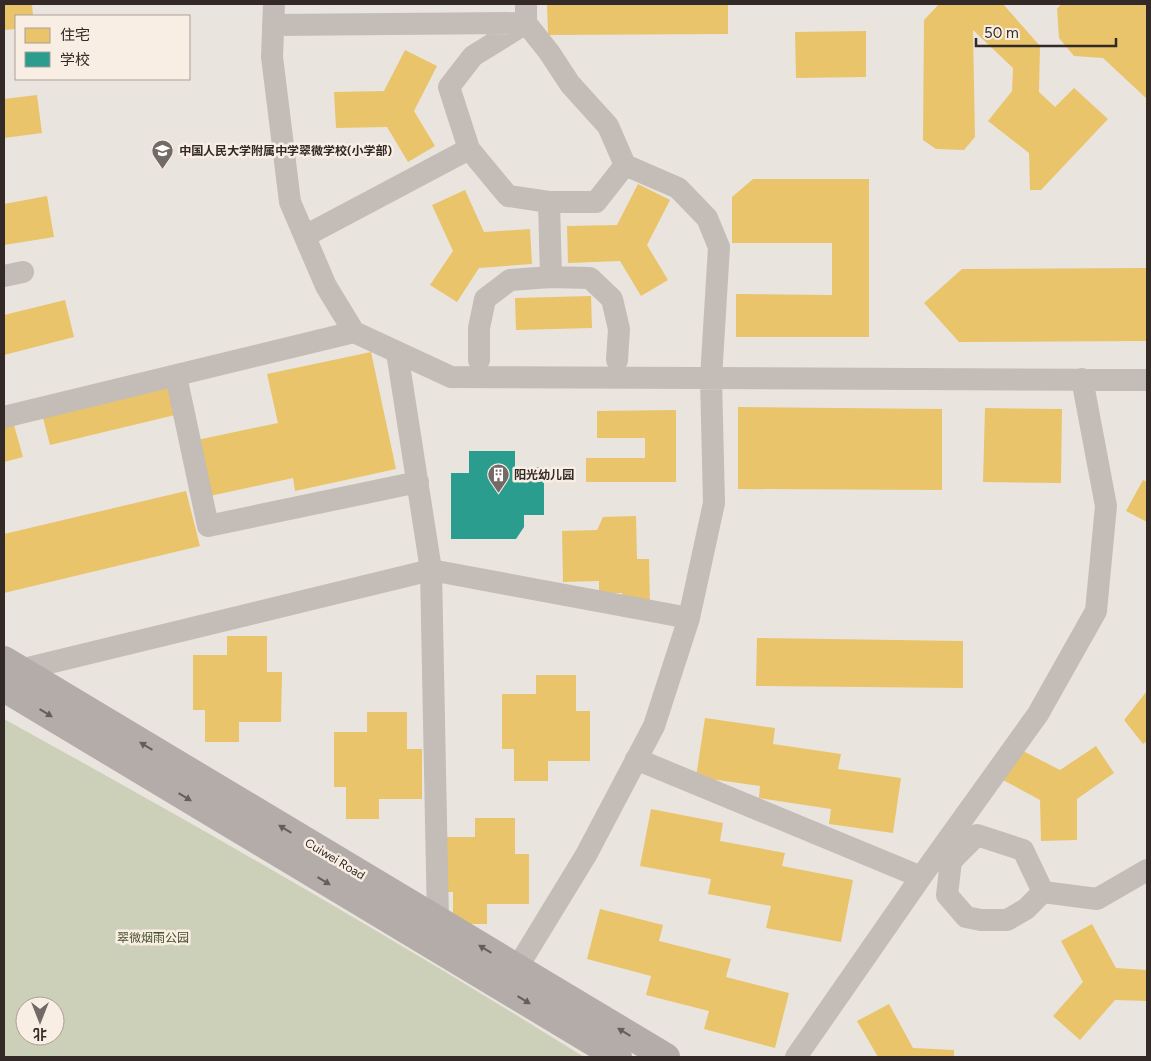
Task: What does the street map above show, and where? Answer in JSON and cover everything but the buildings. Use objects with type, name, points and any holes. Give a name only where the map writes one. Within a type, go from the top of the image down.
[{"type":"main road","name":"Cuiwei Road","points":[[9,673],[438,921],[666,1057]]},
{"type":"main road","name":"Cuiwei Road","points":[[9,673],[618,1057]]},
{"type":"street","points":[[526,14],[273,14],[272,57],[290,202],[326,286],[354,332],[451,377],[1147,380]]},
{"type":"street","points":[[526,14],[473,56],[450,87],[469,149],[508,196],[549,202],[596,202],[625,165]]},
{"type":"street","points":[[517,968],[586,855],[654,726],[689,618],[714,503],[712,378],[719,247],[707,218],[678,188],[625,165],[608,126],[570,84],[526,14]]},
{"type":"street","points":[[305,236],[469,149]]},
{"type":"street","points":[[549,202],[551,277]]},
{"type":"street","points":[[480,360],[480,328],[485,299],[510,280],[551,277],[590,278],[612,299],[619,329],[617,360]]},
{"type":"street","points":[[4,417],[354,332]]},
{"type":"street","points":[[397,352],[430,570],[438,921]]},
{"type":"street","points":[[176,376],[208,526],[418,482]]},
{"type":"street","points":[[796,1057],[921,877],[1038,714],[1096,611],[1106,506],[1082,379]]},
{"type":"street","points":[[9,673],[430,570],[689,618]]},
{"type":"street","points":[[636,759],[921,877]]},
{"type":"street","points":[[1042,892],[1096,899],[1147,870]]},
{"type":"green space","name":"翠微烟雨公园","points":[[4,719],[296,884],[441,969],[584,1057],[4,1057]]},
{"type":"place","name":"中国人民大学附属中学翠微学校(小学部)","points":[[163,170]]},
{"type":"place","name":"阳光幼儿园","points":[[498,494]]}]
